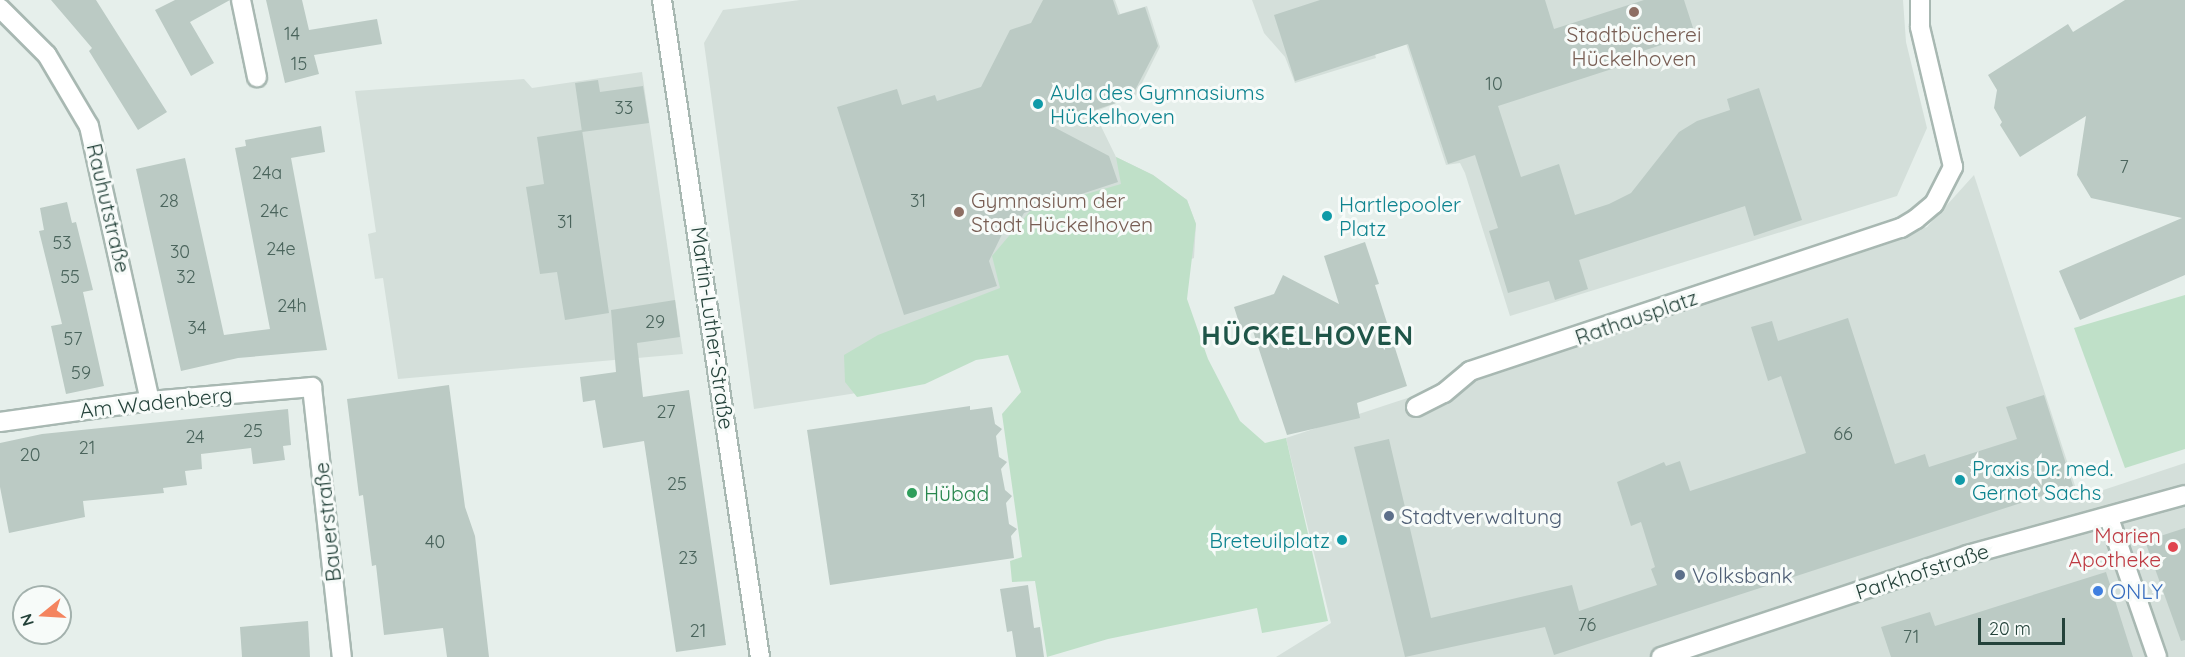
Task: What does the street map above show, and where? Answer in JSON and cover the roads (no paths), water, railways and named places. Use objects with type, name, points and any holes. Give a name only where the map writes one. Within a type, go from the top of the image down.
[{"type":"street","points":[[241,0],[257,77]]},
{"type":"street","name":"Martin-Luther-Straße","points":[[662,0],[723,392],[760,657]]},
{"type":"street","name":"Rathausplatz","points":[[1416,407],[1444,393],[1470,371],[1863,240],[1916,219],[1934,204],[1953,167],[1920,27],[1920,0]]},
{"type":"street","name":"Rauhutstraße","points":[[0,8],[47,55],[90,126],[150,401]]},
{"type":"street","name":"Am Wadenberg","points":[[0,422],[150,401],[312,387]]},
{"type":"street","name":"Bauerstraße","points":[[312,387],[342,657]]},
{"type":"street","name":"Parkhofstraße","points":[[1661,657],[1967,555],[2109,518],[2185,495]]},
{"type":"street","points":[[2109,518],[2157,657]]},
{"type":"place","name":"Stadtbücherei Hückelhoven","points":[[1634,12]]},
{"type":"place","name":"Aula des Gymnasiums Hückelhoven","points":[[1038,104]]},
{"type":"place","name":"Gymnasium der Stadt Hückelhoven","points":[[959,212]]},
{"type":"place","name":"Hartlepooler Platz","points":[[1327,216]]},
{"type":"place","name":"Praxis Dr. med. Gernot Sachs","points":[[1960,480]]},
{"type":"place","name":"Hübad","points":[[912,493]]},
{"type":"place","name":"Stadtverwaltung","points":[[1389,516]]},
{"type":"place","name":"Breteuilplatz","points":[[1342,540]]},
{"type":"place","name":"Marien Apotheke","points":[[2173,547]]},
{"type":"place","name":"Volksbank","points":[[1680,575]]},
{"type":"place","name":"ONLY","points":[[2098,591]]},
{"type":"district","name":"HÜCKELHOVEN","points":[[1308,336]]}]
